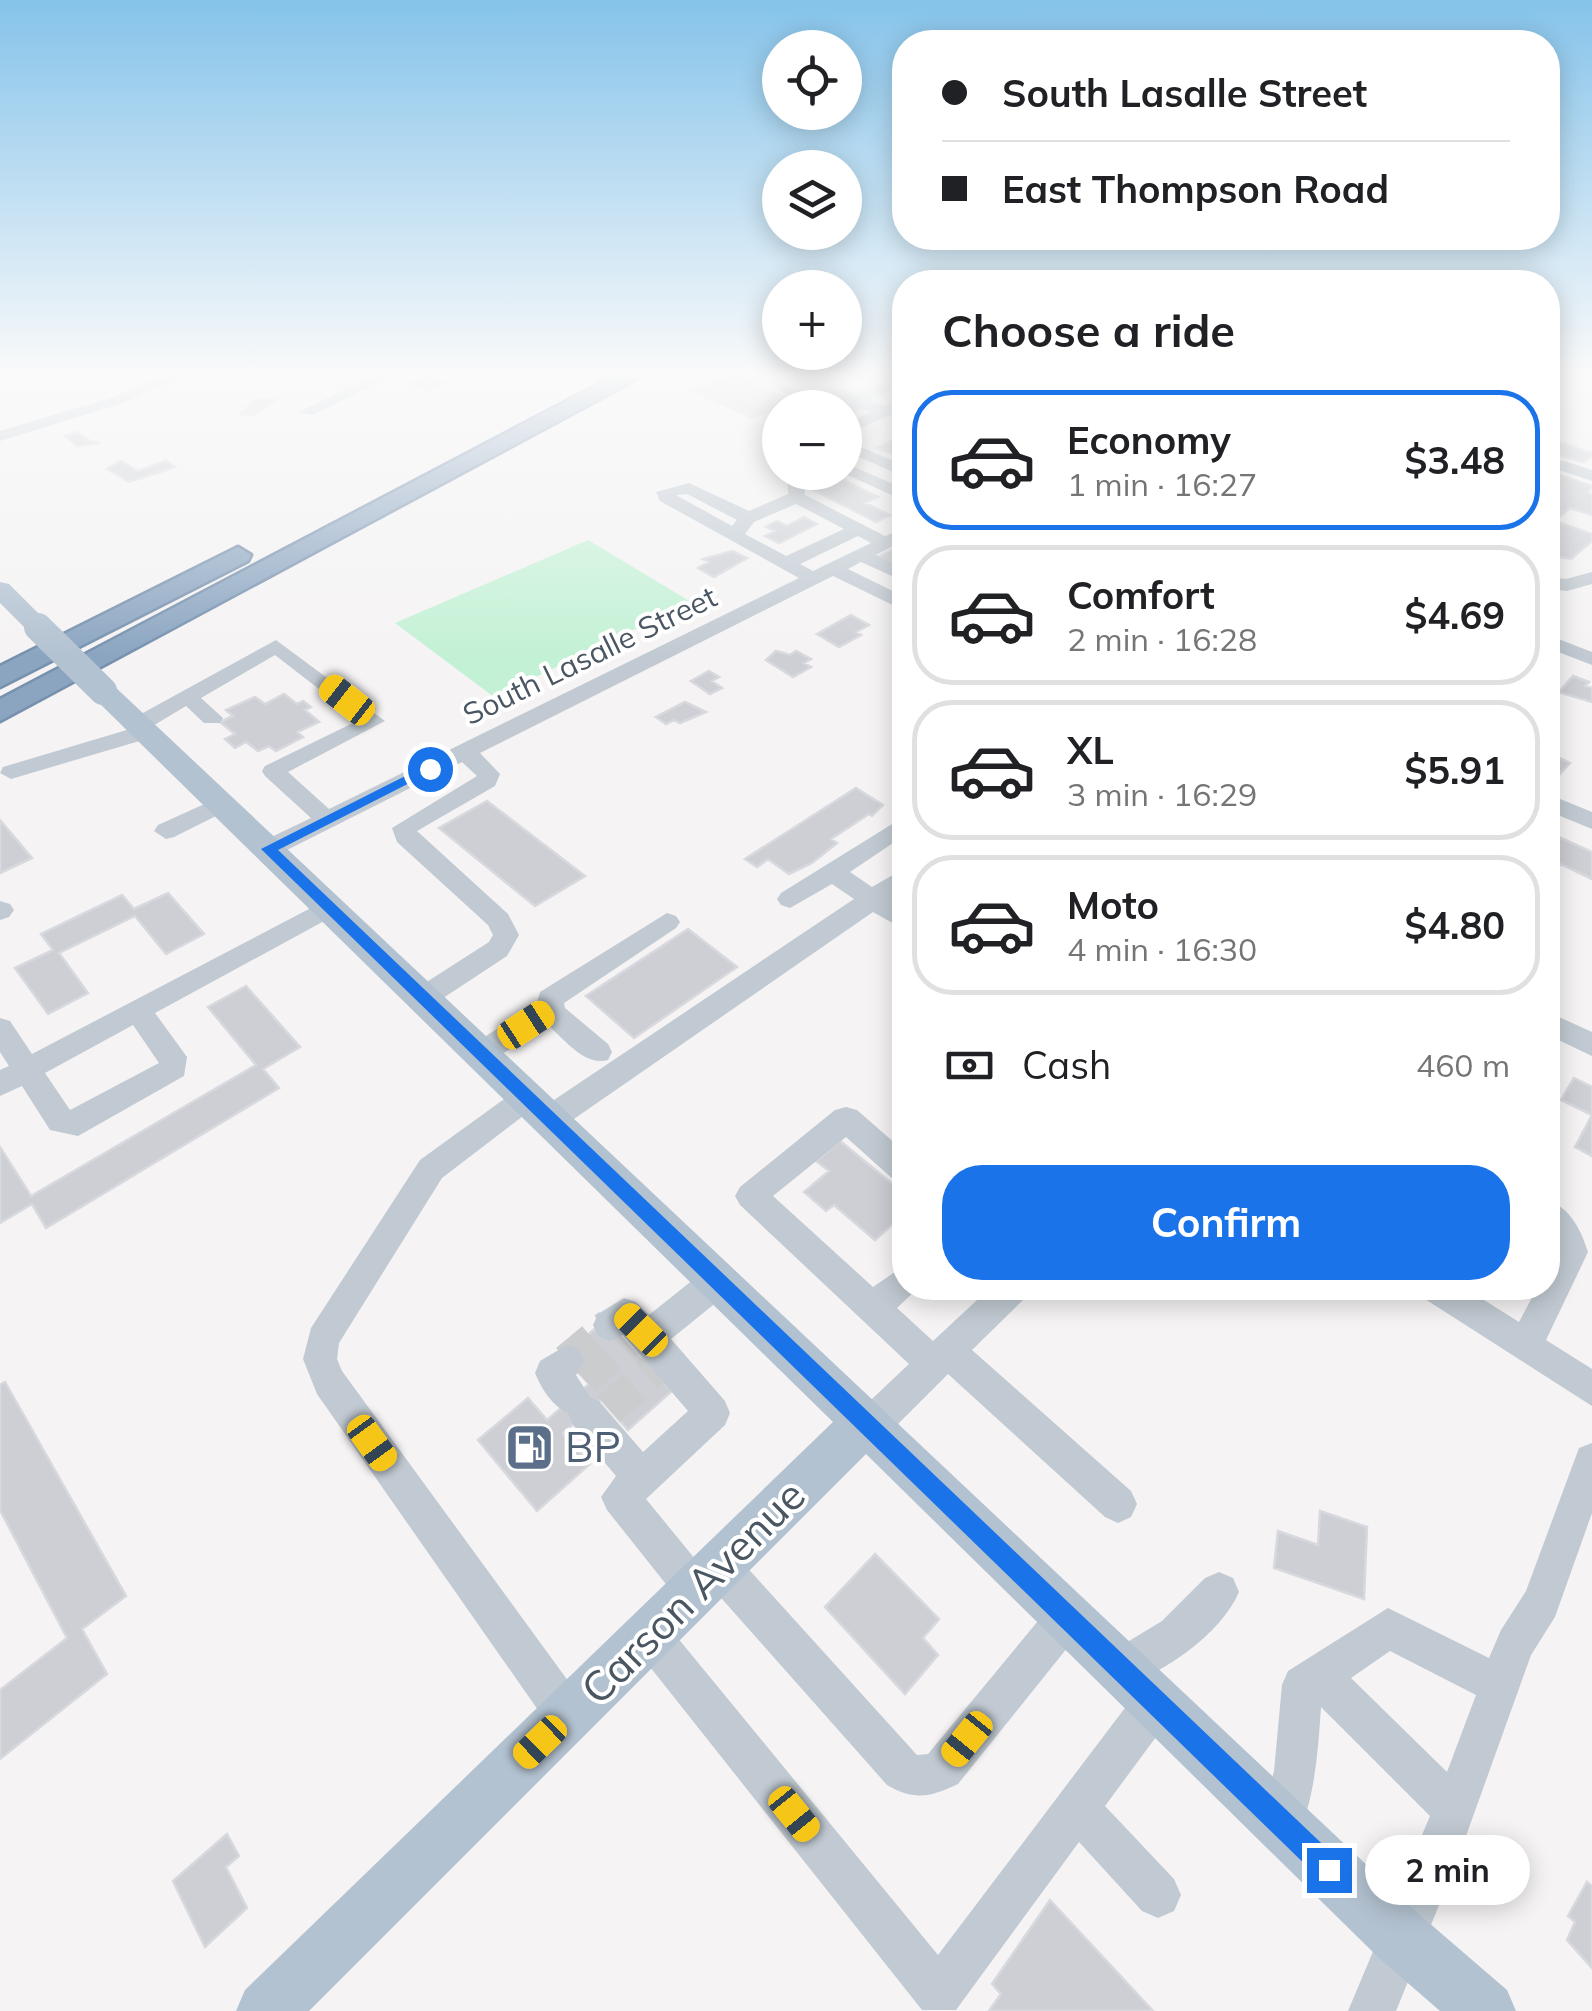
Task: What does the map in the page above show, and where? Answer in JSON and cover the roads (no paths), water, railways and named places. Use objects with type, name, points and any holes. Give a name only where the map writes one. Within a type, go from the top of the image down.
[{"type":"highway","points":[[0,678],[406,468]]},
{"type":"highway","points":[[0,712],[459,468]]},
{"type":"main road","points":[[0,589],[865,1427],[1400,1937],[1486,2011]]},
{"type":"main road","name":"Carson Avenue","points":[[266,2011],[648,1634],[865,1427]]},
{"type":"street","points":[[862,476],[892,490]]},
{"type":"street","points":[[748,518],[689,488],[665,492],[786,563],[892,599]]},
{"type":"street","points":[[796,490],[797,497]]},
{"type":"street","points":[[735,535],[748,518],[797,497]]},
{"type":"street","points":[[797,497],[876,539],[892,559]]},
{"type":"street","points":[[786,563],[876,539]]},
{"type":"street","name":"South Lasalle Street","points":[[268,849],[824,574],[876,539]]},
{"type":"street","points":[[1560,584],[1592,578]]},
{"type":"street","points":[[11,772],[142,728],[276,646],[374,721],[273,770],[327,820]]},
{"type":"street","points":[[1560,646],[1592,659]]},
{"type":"street","points":[[188,697],[212,718]]},
{"type":"street","points":[[421,998],[498,949],[506,935],[499,920],[406,836],[404,828],[487,781],[489,774],[464,752]]},
{"type":"street","points":[[166,831],[220,805]]},
{"type":"street","points":[[1560,807],[1592,821]]},
{"type":"street","points":[[790,898],[892,833]]},
{"type":"street","points":[[832,872],[892,912]]},
{"type":"street","points":[[568,1715],[329,1382],[320,1360],[322,1339],[430,1169],[536,1110],[892,885]]},
{"type":"street","points":[[0,1084],[328,908]]},
{"type":"street","points":[[549,1010],[550,999],[667,922]]},
{"type":"street","points":[[0,1030],[61,1121],[84,1122],[174,1068],[174,1057],[137,1010]]},
{"type":"street","points":[[549,1010],[598,1052]]},
{"type":"street","points":[[479,1055],[549,1010]]},
{"type":"street","points":[[1560,1029],[1592,1045]]},
{"type":"street","points":[[892,1160],[846,1119],[751,1196],[873,1308],[940,1357],[1118,1504]]},
{"type":"street","points":[[1560,1227],[1572,1252],[1560,1276]]},
{"type":"street","points":[[701,1269],[641,1344],[712,1412],[620,1497],[906,1775],[926,1778],[942,1769],[1066,1618]]},
{"type":"street","points":[[873,1308],[892,1291]]},
{"type":"street","points":[[865,1427],[999,1300]]},
{"type":"street","points":[[1455,1300],[1592,1389]]},
{"type":"street","points":[[1525,1346],[1548,1300]]},
{"type":"street","points":[[583,1396],[641,1478]]},
{"type":"street","points":[[1372,2011],[1454,1809],[1515,1644],[1541,1603],[1592,1461]]},
{"type":"street","points":[[648,1634],[939,1993],[1077,1808],[1137,1686],[1176,1636],[1219,1592]]},
{"type":"street","points":[[1282,1824],[1295,1771],[1302,1685],[1388,1628],[1499,1685]]},
{"type":"street","points":[[1319,1676],[1454,1809]]},
{"type":"street","points":[[1077,1808],[1158,1895]]},
{"type":"tunnel","points":[[567,1361],[610,1325]]},
{"type":"tunnel","points":[[584,1379],[626,1342]]},
{"type":"tunnel","points":[[609,1409],[653,1370]]},
{"type":"place","name":"BP","points":[[530,1447]]}]
